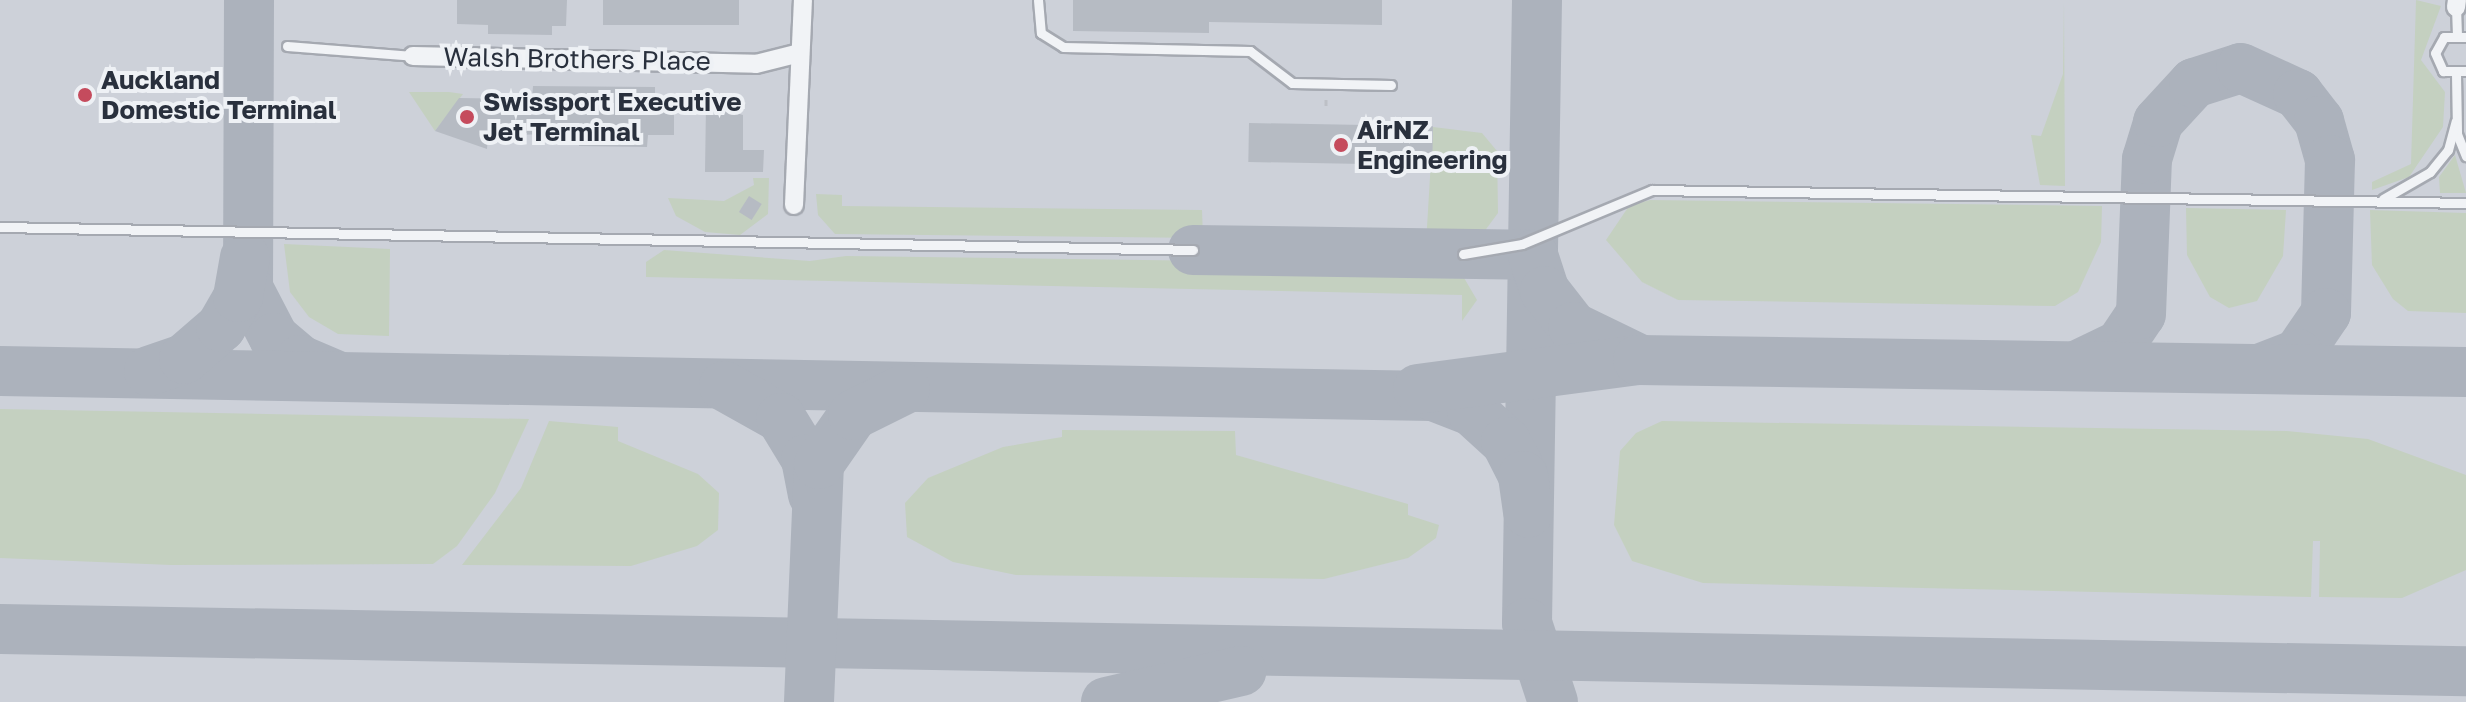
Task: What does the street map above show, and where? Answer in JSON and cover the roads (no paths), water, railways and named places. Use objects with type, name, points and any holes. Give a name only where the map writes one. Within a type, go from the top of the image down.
[{"type":"street","points":[[794,205],[796,54],[803,0]]},
{"type":"street","name":"Walsh Brothers Place","points":[[413,56],[756,64],[796,54]]},
{"type":"lane","points":[[1038,0],[1041,33],[1063,47],[1250,51],[1292,83],[1391,85]]},
{"type":"lane","points":[[2376,201],[2430,172],[2448,150],[2456,121],[2461,73],[2438,66],[2435,53],[2439,41],[2461,35],[2456,4]]},
{"type":"lane","name":"Walsh Brothers Place","points":[[287,46],[357,48],[413,56]]},
{"type":"lane","points":[[2456,121],[2466,156]]},
{"type":"lane","points":[[1463,254],[1522,244],[1652,190],[2466,203]]},
{"type":"lane","points":[[0,227],[1193,250]]},
{"type":"place","name":"Auckland Domestic Terminal","points":[[85,95]]},
{"type":"place","name":"Swissport Executive Jet Terminal","points":[[467,117]]},
{"type":"place","name":"AirNZ Engineering","points":[[1341,145]]}]
